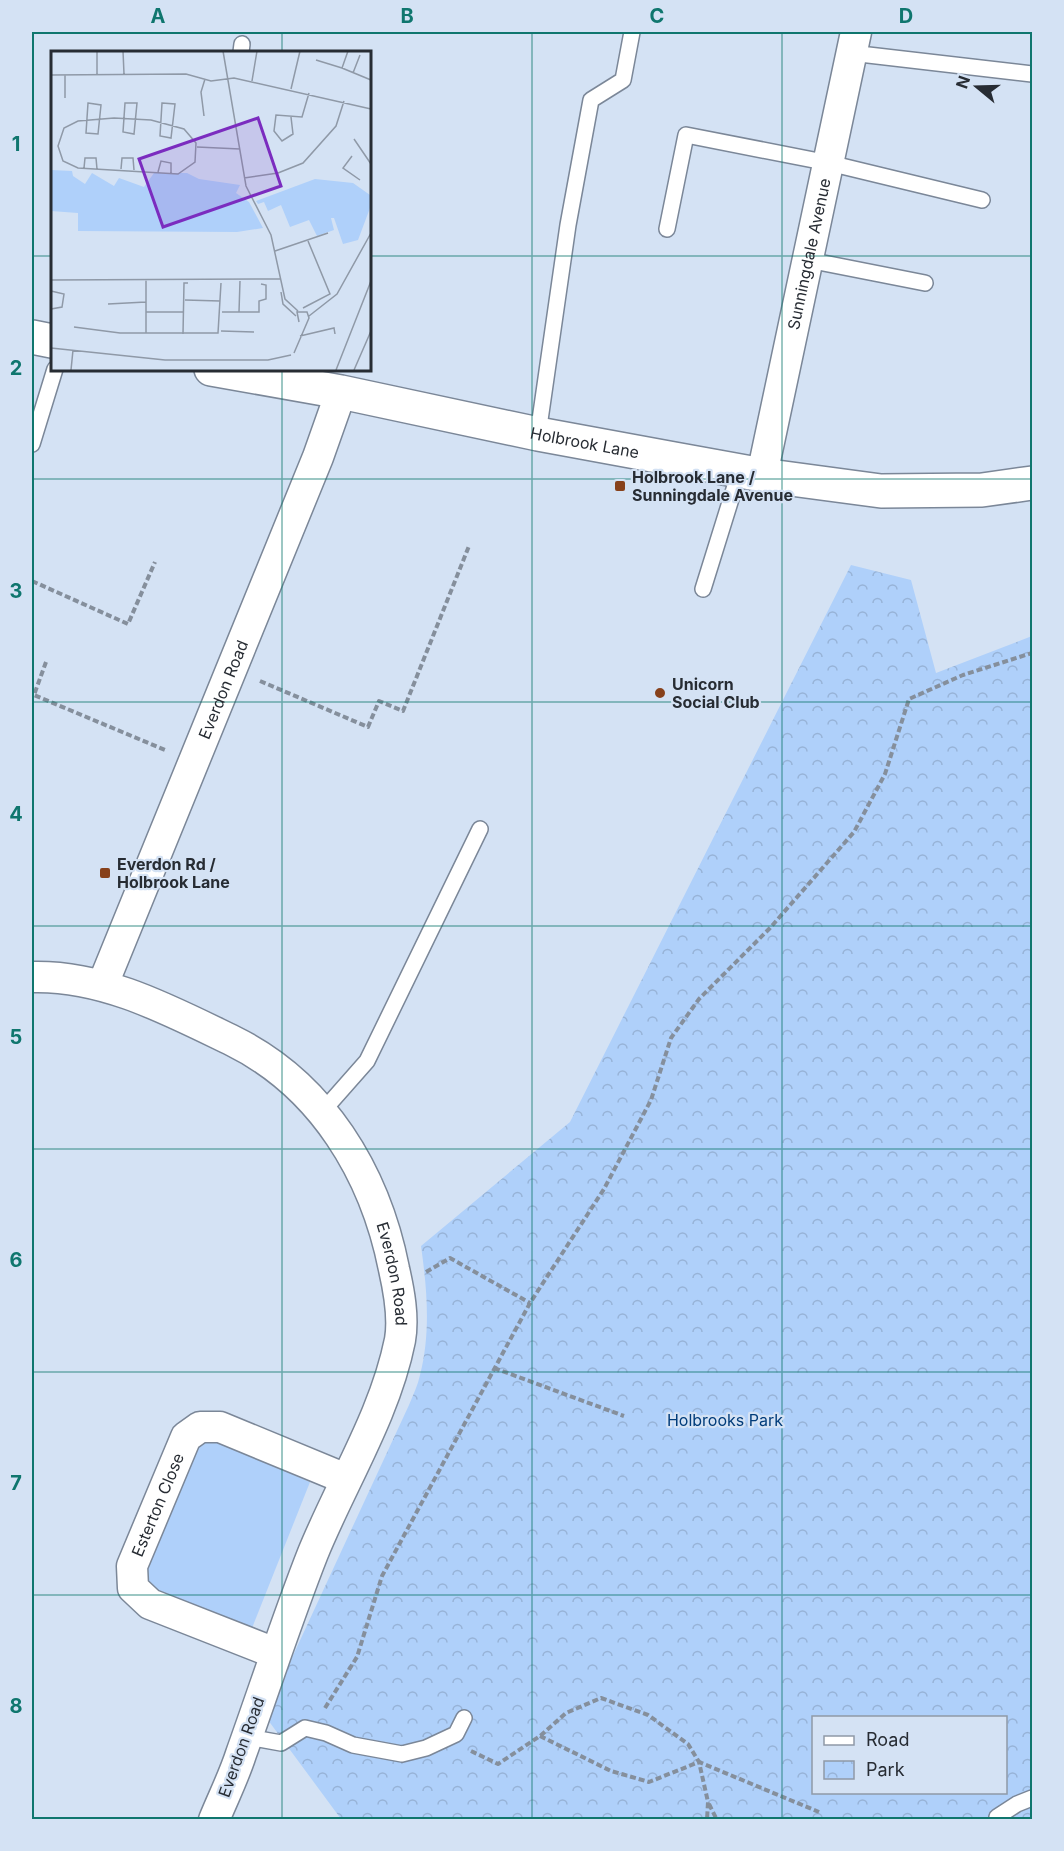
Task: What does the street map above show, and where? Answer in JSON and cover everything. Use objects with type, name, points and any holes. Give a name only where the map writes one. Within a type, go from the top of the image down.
[{"type":"street","name":"Sunningdale Avenue","points":[[751,472],[808,260],[854,42]]},
{"type":"street","points":[[32,337],[51,340]]},
{"type":"street","name":"Holbrook Lane","points":[[217,370],[341,392],[538,434],[751,472],[881,491],[982,490],[1032,483]]},
{"type":"street","name":"Everdon Road","points":[[103,984],[318,457],[341,392]]},
{"type":"street","name":"Everdon Road","points":[[32,977],[46,976],[103,984],[162,1006],[258,1053],[306,1092],[338,1132],[370,1189],[387,1234],[400,1296],[401,1336],[388,1387],[314,1552],[275,1653],[241,1756],[214,1820]]},
{"type":"street","name":"Esterton Close","points":[[275,1653],[150,1604],[133,1588],[132,1566],[186,1437],[200,1427],[220,1427],[346,1479]]},
{"type":"lane","points":[[538,434],[568,225],[591,100],[623,80],[632,32]]},
{"type":"lane","points":[[854,42],[1032,74]]},
{"type":"lane","points":[[667,230],[686,135],[828,163],[982,200]]},
{"type":"lane","points":[[808,260],[925,283]]},
{"type":"lane","points":[[32,444],[56,370]]},
{"type":"lane","points":[[703,588],[751,472]]},
{"type":"lane","points":[[322,1112],[367,1061],[480,829]]},
{"type":"lane","points":[[247,1737],[281,1743],[305,1728],[326,1733],[353,1745],[402,1754],[426,1748],[456,1734],[464,1718]]},
{"type":"lane","points":[[997,1817],[1017,1804],[1032,1798]]},
{"type":"path","points":[[232,669],[368,727],[379,701],[403,711],[469,546]]},
{"type":"path","points":[[32,581],[128,624],[155,562]]},
{"type":"path","points":[[305,1728],[326,1707],[357,1658],[382,1576],[530,1303],[604,1189],[651,1100],[671,1038],[699,999],[770,928],[854,832],[885,774],[909,699],[963,675],[1032,653]]},
{"type":"path","points":[[46,662],[34,695],[194,762]]},
{"type":"path","points":[[396,1280],[427,1272],[450,1258],[530,1303]]},
{"type":"path","points":[[494,1368],[624,1416]]},
{"type":"path","points":[[456,1734],[474,1754],[498,1764],[540,1736],[566,1713],[601,1698],[648,1715],[688,1744],[699,1762],[708,1802],[717,1820]]},
{"type":"path","points":[[540,1736],[610,1771],[649,1782],[699,1762],[819,1812]]},
{"type":"path","points":[[707,1820],[708,1802]]},
{"type":"green space","name":"Holbrooks Park","points":[[851,565],[911,580],[936,673],[1032,636],[1032,1819],[341,1819],[265,1716],[418,1382],[427,1327],[421,1246],[570,1122]]},
{"type":"green space","points":[[211,1440],[310,1482],[252,1628],[151,1587],[145,1573],[200,1444]]},
{"type":"place","name":"Holbrook Lane / Sunningdale Avenue","points":[[620,486]]},
{"type":"place","name":"Unicorn Social Club","points":[[660,693]]},
{"type":"place","name":"Everdon Rd / Holbrook Lane","points":[[105,873]]}]
